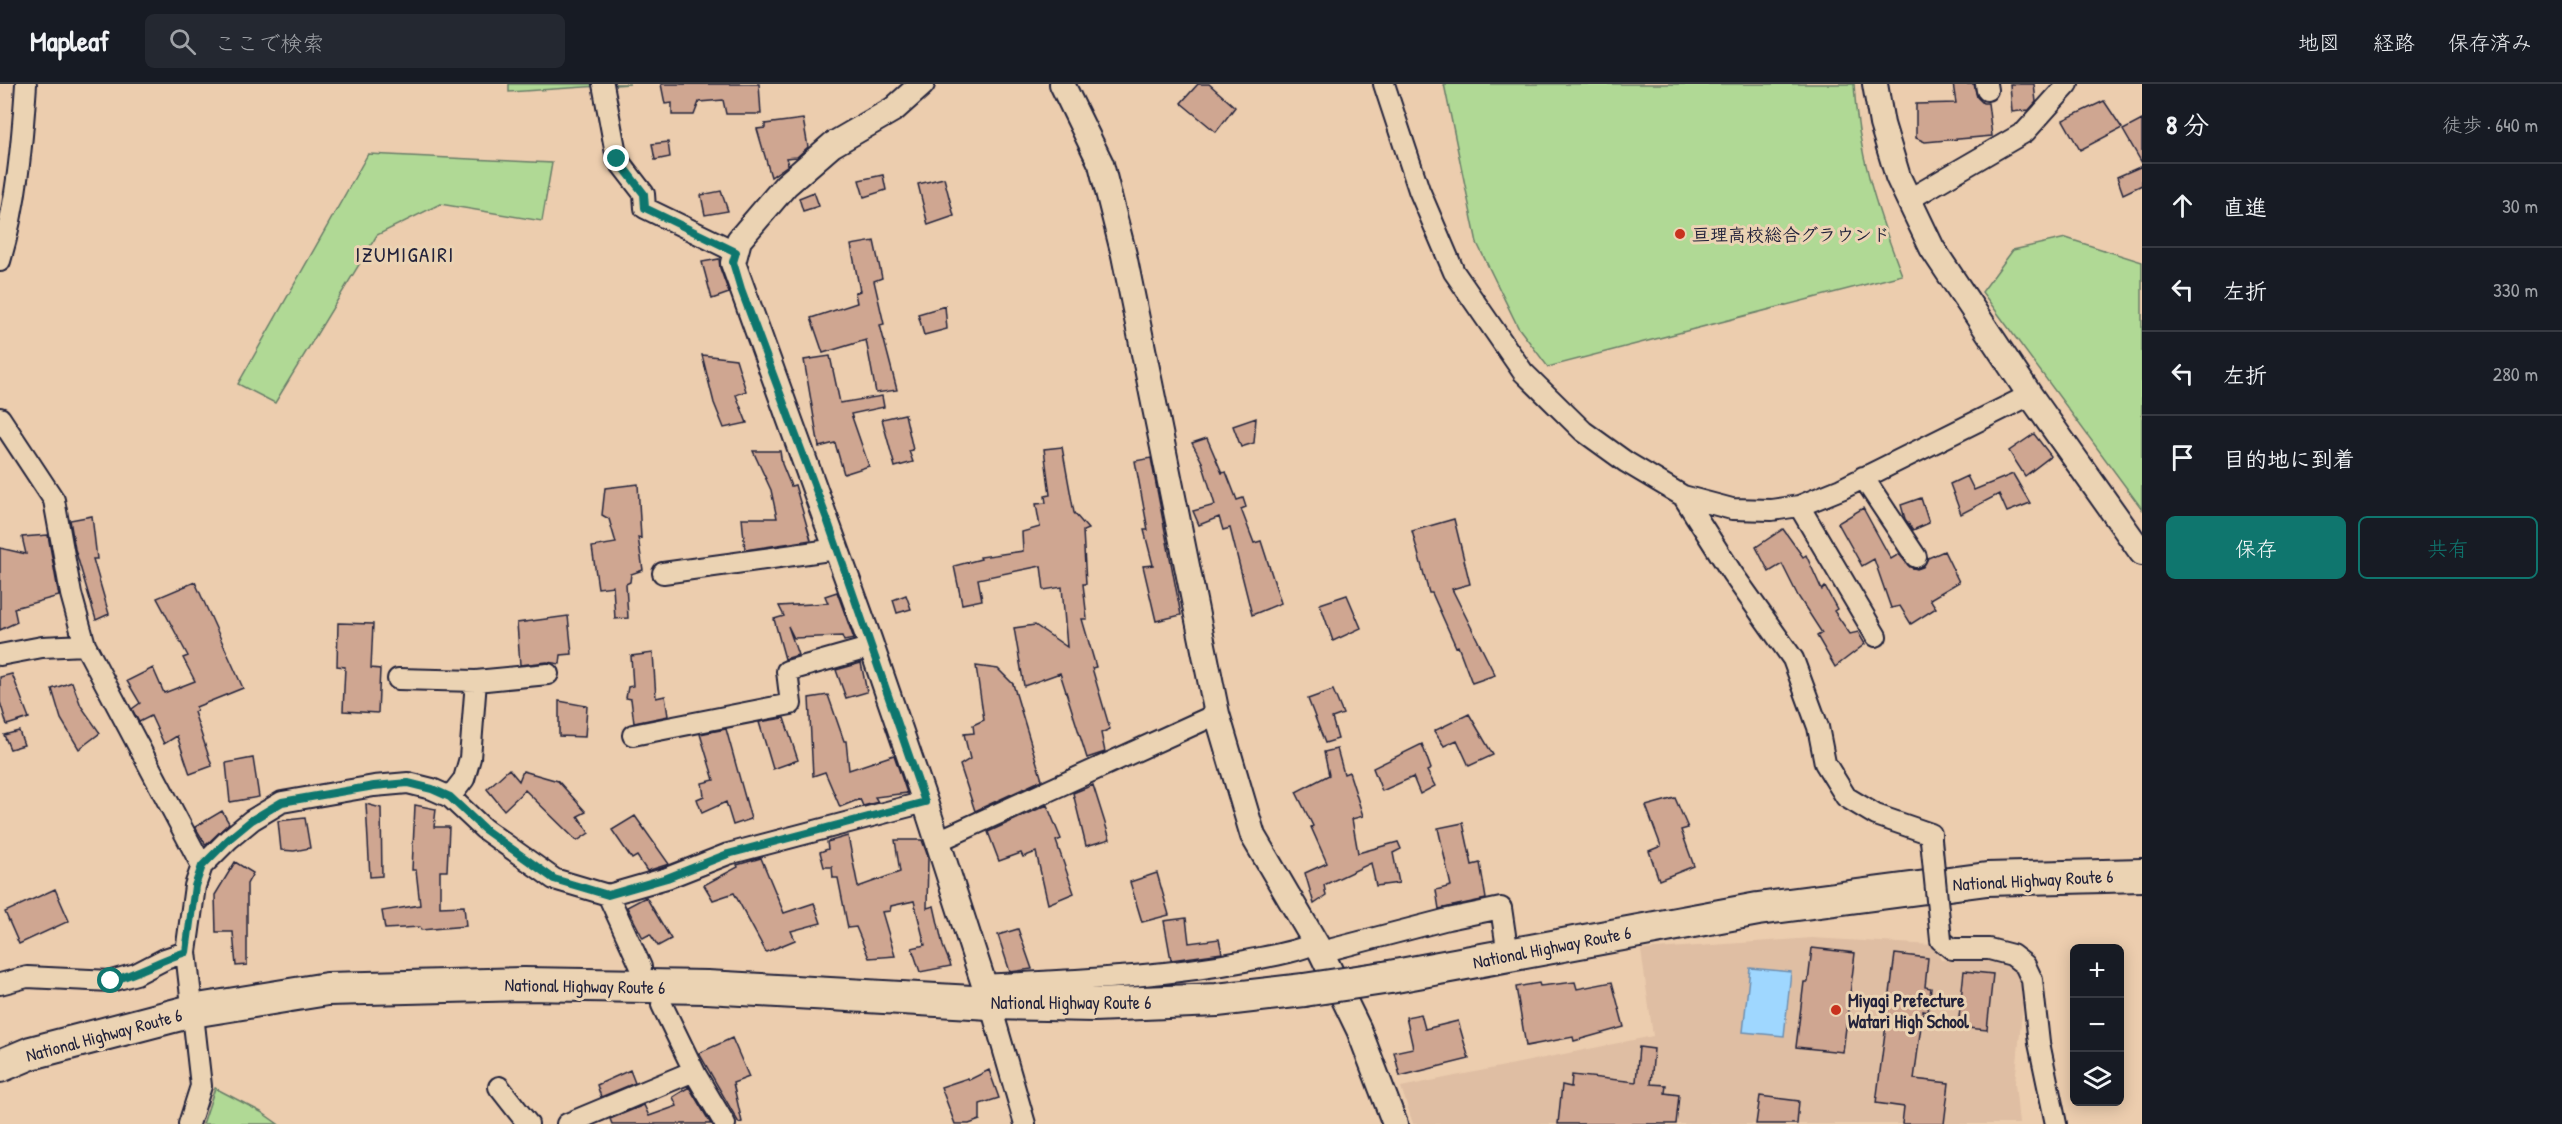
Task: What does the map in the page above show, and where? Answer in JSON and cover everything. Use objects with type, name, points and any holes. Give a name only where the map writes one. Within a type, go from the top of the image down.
[{"type":"highway","name":"National Highway Route 6","points":[[0,1066],[31,1053],[192,1011],[327,989],[524,984],[986,994],[1115,1004],[1217,1000],[1390,977],[1758,909],[1976,881],[2142,875]]},
{"type":"street","points":[[0,261],[11,226],[22,146],[26,84]]},
{"type":"street","points":[[603,84],[617,159],[644,194],[645,208],[736,252]]},
{"type":"street","points":[[922,84],[894,109],[832,145],[786,185],[739,240],[733,262],[872,647],[925,802],[986,994],[1024,1124]]},
{"type":"street","points":[[1062,84],[1079,114],[1101,164],[1110,198],[1124,255],[1217,714],[1253,836],[1319,947],[1359,1030],[1395,1124]]},
{"type":"street","points":[[1384,84],[1419,190],[1454,272],[1523,372],[1583,431],[1626,462],[1683,496],[1732,509],[1772,510],[1799,506],[2030,395]]},
{"type":"street","points":[[1875,84],[1882,124],[1898,177],[1932,248],[2030,395],[2142,553]]},
{"type":"street","points":[[1908,200],[2025,132],[2068,84]]},
{"type":"street","points":[[0,418],[54,500],[71,594],[85,645],[202,866]]},
{"type":"street","points":[[1863,477],[1916,557]]},
{"type":"street","points":[[1683,496],[1732,573],[1793,659],[1818,727],[1825,763],[1846,797],[1876,815],[1931,834],[1941,940],[1952,949],[1989,949],[2012,955],[2025,965],[2032,980],[2039,1043],[2056,1124]]},
{"type":"street","points":[[1799,506],[1876,636]]},
{"type":"street","points":[[663,573],[837,549]]},
{"type":"street","points":[[0,655],[42,647],[85,645]]},
{"type":"street","points":[[633,735],[791,704],[787,670],[872,647]]},
{"type":"street","points":[[398,679],[476,681],[548,674]]},
{"type":"street","points":[[450,797],[464,780],[470,758],[476,681]]},
{"type":"street","points":[[938,841],[1217,714]]},
{"type":"street","points":[[189,1124],[201,1086],[186,952],[195,886],[202,866],[229,839],[252,820],[282,802],[374,786],[408,783],[450,797],[484,829],[554,879],[608,895],[667,878],[728,854],[925,802]]},
{"type":"street","points":[[608,895],[641,967]]},
{"type":"street","points":[[986,994],[1159,975],[1319,947],[1501,908],[1508,955]]},
{"type":"street","points":[[0,984],[27,977],[111,981],[136,974],[165,959],[186,952]]},
{"type":"street","points":[[662,1005],[694,1071],[725,1124]]},
{"type":"street","points":[[567,1124],[694,1071]]},
{"type":"street","points":[[499,1087],[528,1124]]},
{"type":"shaded area","name":"Miyagi Prefecture Watari High School","points":[[1812,938],[1933,945],[1941,960],[2007,961],[2025,983],[2015,1083],[2019,1124],[1413,1124],[1401,1087],[1653,1036],[1641,950]]},
{"type":"green space","points":[[509,84],[630,84],[509,92]]},
{"type":"green space","name":"亘理高校総合グラウンド","points":[[1444,84],[1854,84],[1864,158],[1902,275],[1548,367],[1518,327],[1477,243]]},
{"type":"green space","points":[[368,154],[552,163],[542,221],[440,204],[377,235],[275,403],[238,384]]},
{"type":"green space","points":[[2066,238],[2142,262],[2142,509],[1982,292],[2013,250]]},
{"type":"green space","points":[[215,1088],[261,1112],[278,1124],[203,1124]]},
{"type":"water","points":[[1750,968],[1791,972],[1784,1036],[1743,1032]]},
{"type":"building","points":[[661,84],[759,84],[761,114],[726,114],[723,100],[699,102],[694,115],[672,115],[672,103],[665,104]]},
{"type":"building","points":[[1198,84],[1209,84],[1235,107],[1216,132],[1181,103]]},
{"type":"building","points":[[1953,84],[1974,84],[1977,97],[1983,103],[1988,103],[1992,136],[1925,142],[1916,138],[1916,104],[1956,103]]},
{"type":"building","points":[[2010,84],[2034,84],[2036,102],[2029,110],[2012,112]]},
{"type":"building","points":[[2104,101],[2122,128],[2080,150],[2063,120]]},
{"type":"building","points":[[803,119],[808,147],[797,157],[786,158],[788,165],[771,177],[757,129],[765,128],[765,124]]},
{"type":"building","points":[[2142,120],[2142,163],[2123,130]]},
{"type":"building","points":[[668,142],[670,157],[655,160],[652,144]]},
{"type":"building","points":[[2142,166],[2142,185],[2123,194],[2117,177]]},
{"type":"building","points":[[883,175],[886,190],[864,197],[859,180]]},
{"type":"building","points":[[944,178],[954,216],[928,225],[918,184]]},
{"type":"building","points":[[721,191],[728,211],[705,215],[701,195]]},
{"type":"building","points":[[814,192],[819,206],[803,211],[799,198]]},
{"type":"building","points":[[874,241],[882,278],[874,281],[884,324],[880,325],[897,390],[876,393],[866,340],[823,353],[811,318],[857,303],[855,293],[860,291],[851,245]]},
{"type":"building","points":[[719,259],[729,293],[712,299],[702,262]]},
{"type":"building","points":[[945,306],[947,329],[924,335],[918,314]]},
{"type":"building","points":[[702,355],[736,359],[746,391],[736,395],[747,423],[724,428],[714,403]]},
{"type":"building","points":[[830,356],[840,403],[882,396],[884,407],[851,414],[869,466],[844,474],[835,443],[819,447],[804,360]]},
{"type":"building","points":[[905,414],[913,450],[909,451],[913,462],[895,467],[882,419]]},
{"type":"building","points":[[1256,418],[1254,443],[1241,447],[1233,426]]},
{"type":"building","points":[[2034,434],[2051,456],[2025,476],[2009,451]]},
{"type":"building","points":[[1207,438],[1222,473],[1226,472],[1237,500],[1243,498],[1246,507],[1241,509],[1254,543],[1261,541],[1281,603],[1252,615],[1230,528],[1223,530],[1219,517],[1199,525],[1193,511],[1215,505],[1202,462],[1192,443]]},
{"type":"building","points":[[1062,447],[1074,513],[1088,529],[1083,531],[1086,584],[1083,584],[1087,619],[1082,619],[1096,667],[1092,668],[1110,729],[1101,733],[1105,752],[1087,758],[1060,673],[1024,686],[1014,628],[1035,625],[1067,647],[1062,587],[1044,590],[1041,566],[978,579],[982,600],[962,604],[954,566],[981,559],[980,557],[1023,551],[1022,532],[1040,527],[1036,504],[1046,503],[1045,496],[1050,495],[1044,449]]},
{"type":"building","points":[[753,451],[780,451],[782,464],[791,486],[795,485],[811,540],[745,550],[742,518],[777,518],[771,490]]},
{"type":"building","points":[[1151,458],[1181,615],[1156,621],[1143,566],[1153,565],[1144,530],[1148,530],[1135,461]]},
{"type":"building","points":[[2013,474],[2030,503],[2007,512],[1999,494],[1961,514],[1950,484],[1967,476],[1974,490]]},
{"type":"building","points":[[638,484],[641,538],[638,537],[643,570],[631,574],[630,582],[626,584],[628,618],[615,619],[613,586],[598,588],[592,547],[616,543],[609,519],[602,515],[605,488]]},
{"type":"building","points":[[1921,498],[1929,523],[1913,530],[1905,519],[1901,505]]},
{"type":"building","points":[[1863,508],[1891,559],[1899,554],[1910,567],[1917,569],[1923,567],[1928,558],[1944,551],[1959,582],[1930,599],[1936,608],[1911,624],[1900,606],[1891,608],[1874,559],[1862,566],[1838,523]]},
{"type":"building","points":[[92,516],[97,559],[93,559],[109,614],[96,620],[75,549],[70,520]]},
{"type":"building","points":[[1454,519],[1470,584],[1452,589],[1495,675],[1472,683],[1458,646],[1456,647],[1432,593],[1429,593],[1412,531]]},
{"type":"building","points":[[1783,529],[1803,557],[1806,555],[1822,590],[1825,587],[1837,609],[1834,611],[1850,634],[1858,632],[1865,644],[1835,667],[1817,636],[1822,633],[1798,596],[1782,564],[1769,572],[1756,547]]},
{"type":"building","points":[[48,535],[59,596],[14,608],[17,622],[0,630],[0,548],[26,554],[22,537]]},
{"type":"building","points":[[195,582],[243,688],[196,707],[197,710],[194,712],[212,766],[190,774],[177,736],[164,744],[151,716],[139,722],[132,709],[140,703],[127,681],[153,668],[164,693],[195,681],[183,658],[188,656],[157,598]]},
{"type":"building","points":[[837,592],[854,639],[844,641],[842,636],[794,638],[788,626],[798,655],[785,659],[774,619],[784,616],[779,606],[828,603],[825,596]]},
{"type":"building","points":[[906,595],[911,609],[897,613],[893,600]]},
{"type":"building","points":[[1347,595],[1361,628],[1333,641],[1320,604]]},
{"type":"building","points":[[568,616],[572,654],[561,655],[560,664],[547,662],[520,665],[517,623]]},
{"type":"building","points":[[338,623],[373,624],[371,668],[380,669],[378,713],[343,711],[345,667],[337,666]]},
{"type":"building","points":[[653,653],[656,698],[665,696],[668,716],[634,723],[631,699],[626,698],[628,687],[633,686],[631,656]]},
{"type":"building","points":[[861,663],[867,692],[846,698],[836,670]]},
{"type":"building","points":[[976,666],[998,669],[1013,684],[1042,780],[975,811],[960,765],[970,759],[964,734],[974,733],[973,725],[984,720]]},
{"type":"building","points":[[12,674],[29,718],[7,725],[0,702],[0,677]]},
{"type":"building","points":[[72,682],[81,706],[100,733],[79,749],[61,719],[52,689]]},
{"type":"building","points":[[1333,690],[1343,714],[1332,718],[1338,739],[1325,743],[1308,699]]},
{"type":"building","points":[[828,695],[844,741],[846,741],[849,770],[894,755],[907,793],[875,797],[878,802],[863,806],[860,799],[840,807],[825,772],[813,776],[809,698]]},
{"type":"building","points":[[559,701],[587,706],[585,737],[559,736]]},
{"type":"building","points":[[1469,714],[1493,755],[1469,766],[1457,740],[1444,746],[1434,731]]},
{"type":"building","points":[[784,718],[798,760],[773,769],[759,722]]},
{"type":"building","points":[[726,729],[751,819],[733,825],[726,802],[702,813],[697,799],[704,796],[702,783],[714,780],[700,734]]},
{"type":"building","points":[[19,731],[24,745],[10,749],[4,735]]},
{"type":"building","points":[[1422,744],[1431,769],[1427,771],[1435,786],[1420,794],[1413,777],[1382,791],[1373,768]]},
{"type":"building","points":[[1337,749],[1344,774],[1349,772],[1363,816],[1352,819],[1358,853],[1398,842],[1401,849],[1393,853],[1399,883],[1376,886],[1371,863],[1324,885],[1326,896],[1314,904],[1305,873],[1327,863],[1311,827],[1313,826],[1296,792],[1329,775],[1324,752]]},
{"type":"building","points":[[253,758],[259,797],[230,802],[226,763]]},
{"type":"building","points":[[509,769],[519,781],[523,771],[558,781],[586,812],[578,816],[589,833],[577,841],[525,790],[504,810],[487,789]]},
{"type":"building","points":[[1093,785],[1110,839],[1086,846],[1073,793]]},
{"type":"building","points":[[1675,798],[1688,828],[1681,830],[1694,866],[1659,880],[1649,851],[1661,846],[1646,806]]},
{"type":"building","points":[[366,804],[381,808],[382,876],[370,877]]},
{"type":"building","points":[[415,805],[436,809],[434,827],[449,827],[447,871],[440,871],[440,907],[464,906],[466,926],[421,930],[420,927],[385,929],[382,911],[420,905],[416,870],[412,870]]},
{"type":"building","points":[[1047,805],[1061,839],[1056,841],[1074,893],[1048,904],[1036,852],[1023,857],[1021,853],[999,861],[988,832]]},
{"type":"building","points":[[222,811],[229,823],[206,845],[195,827]]},
{"type":"building","points":[[635,816],[669,864],[647,871],[637,856],[632,859],[612,830]]},
{"type":"building","points":[[305,818],[310,848],[294,851],[281,850],[278,821]]},
{"type":"building","points":[[1463,823],[1472,865],[1480,863],[1486,899],[1439,909],[1436,890],[1451,886],[1438,828]]},
{"type":"building","points":[[848,836],[858,887],[900,872],[895,840],[922,840],[928,857],[927,908],[934,906],[943,946],[951,966],[920,972],[912,948],[925,945],[914,901],[891,906],[890,911],[882,912],[895,956],[869,958],[856,927],[848,928],[838,878],[833,878],[832,867],[824,867],[820,852],[828,849],[827,842]]},
{"type":"building","points":[[761,858],[784,913],[814,903],[821,923],[791,931],[795,940],[766,952],[734,893],[713,900],[704,885],[738,867],[737,865]]},
{"type":"building","points":[[235,862],[253,873],[247,884],[247,965],[236,966],[233,932],[216,932],[215,895]]},
{"type":"building","points":[[1157,873],[1169,915],[1142,922],[1130,882]]},
{"type":"building","points":[[55,889],[69,921],[19,944],[5,912]]},
{"type":"building","points":[[646,897],[671,939],[658,946],[650,934],[643,938],[627,907]]},
{"type":"building","points":[[1186,918],[1189,943],[1219,939],[1222,953],[1171,960],[1164,921]]},
{"type":"building","points":[[1018,929],[1032,969],[1010,972],[998,935]]},
{"type":"building","points":[[1812,948],[1855,953],[1843,1052],[1796,1047],[1804,982],[1808,982]]},
{"type":"building","points":[[1895,954],[1928,958],[1925,987],[1931,988],[1928,1012],[1923,1011],[1914,1079],[1949,1083],[1944,1124],[1902,1124],[1904,1107],[1876,1103]]},
{"type":"building","points":[[1964,971],[1993,974],[1987,1030],[1958,1027]]},
{"type":"building","points":[[1575,982],[1577,989],[1612,982],[1624,1027],[1574,1041],[1573,1037],[1526,1046],[1516,987],[1539,983],[1540,986]]},
{"type":"building","points":[[1421,1014],[1425,1029],[1458,1021],[1469,1059],[1400,1076],[1394,1052],[1413,1048],[1406,1017]]},
{"type":"building","points":[[732,1038],[749,1077],[733,1083],[742,1122],[739,1123],[699,1053]]},
{"type":"building","points":[[1639,1047],[1654,1049],[1651,1084],[1666,1085],[1665,1093],[1679,1095],[1676,1124],[1558,1124],[1562,1085],[1571,1087],[1572,1075],[1636,1082]]},
{"type":"building","points":[[630,1070],[635,1083],[601,1097],[597,1085]]},
{"type":"building","points":[[989,1070],[999,1098],[980,1104],[980,1120],[969,1124],[955,1124],[941,1087],[968,1078],[969,1080]]},
{"type":"building","points":[[689,1087],[711,1124],[612,1124],[610,1119],[644,1105],[649,1116],[677,1106],[673,1097]]},
{"type":"building","points":[[1760,1096],[1799,1101],[1797,1124],[1756,1124]]},
{"type":"place","name":"亘理高校総合グラウンド","points":[[1680,234]]},
{"type":"place","name":"Miyagi Prefecture Watari High School","points":[[1836,1010]]},
{"type":"district","name":"IZUMIGAIRI","points":[[405,254]]},
{"type":"route","points":[[111,981],[136,974],[165,959],[186,952],[195,886],[202,866],[252,820],[282,802],[374,786],[408,783],[432,789],[450,797],[484,829],[554,879],[608,895],[667,878],[728,854],[925,802],[827,519],[741,289],[733,262],[736,252],[645,208],[644,194],[617,159]]}]
